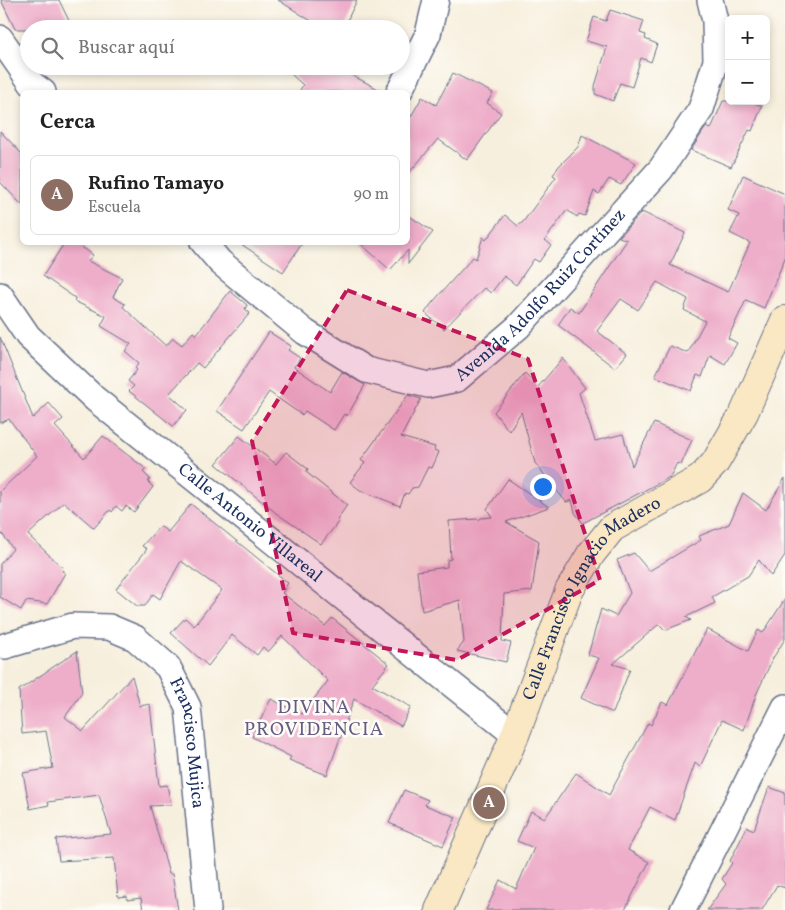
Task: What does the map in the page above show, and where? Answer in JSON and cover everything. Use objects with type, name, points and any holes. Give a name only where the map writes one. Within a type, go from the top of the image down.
[{"type":"main road","name":"Calle Francisco Ignacio Madero","points":[[439,910],[515,735],[569,591],[590,554],[612,528],[700,479],[716,463],[744,413],[782,331]]},
{"type":"street","points":[[410,70],[428,34],[436,0]]},
{"type":"street","name":"Avenida Adolfo Ruiz Cortínez","points":[[206,245],[220,262],[306,332],[366,370],[428,385],[457,379],[525,320],[661,169],[701,109],[716,61],[715,21],[710,0]]},
{"type":"street","points":[[0,38],[20,67]]},
{"type":"street","points":[[26,75],[32,84],[40,90]]},
{"type":"street","points":[[400,90],[408,75]]},
{"type":"street","name":"Calle Antonio Villareal","points":[[0,296],[28,336],[95,399],[515,735]]},
{"type":"street","name":"Francisco Mujica","points":[[2,649],[73,626],[110,627],[135,638],[168,667],[188,707],[208,910]]},
{"type":"street","points":[[683,910],[785,707]]},
{"type":"highlighted area","points":[[347,290],[528,359],[600,580],[457,660],[293,633],[252,441]]},
{"type":"building","points":[[1,0],[59,0],[69,20],[20,20],[20,29],[15,29]]},
{"type":"building","points":[[278,0],[357,0],[347,20],[310,20]]},
{"type":"building","points":[[610,10],[644,21],[640,33],[646,35],[645,39],[657,44],[651,62],[641,58],[632,87],[620,83],[613,101],[595,94],[595,86],[607,47],[586,41],[594,17],[606,21]]},
{"type":"building","points":[[453,73],[493,93],[487,103],[501,113],[467,160],[438,139],[410,172],[410,118],[422,97],[436,105]]},
{"type":"building","points":[[292,75],[351,75],[380,90],[300,90],[303,85]]},
{"type":"building","points":[[723,101],[725,101],[725,105],[762,106],[752,131],[749,130],[731,167],[691,150],[706,127],[711,129]]},
{"type":"building","points":[[0,131],[20,152],[20,203],[0,182]]},
{"type":"building","points":[[582,135],[636,163],[621,185],[609,179],[599,194],[594,191],[585,216],[579,214],[577,217],[567,210],[545,240],[551,245],[539,262],[534,259],[516,285],[504,276],[491,293],[484,288],[444,329],[425,313],[432,303],[473,257],[476,259],[483,237],[486,240],[505,215],[518,226],[523,222],[556,177],[553,175],[559,166],[578,147]]},
{"type":"building","points":[[743,175],[785,194],[785,258],[764,308],[746,300],[728,338],[737,343],[725,364],[710,355],[702,377],[697,375],[691,391],[655,376],[670,346],[688,353],[705,321],[684,310],[688,299],[657,282],[638,310],[621,299],[597,331],[627,354],[615,368],[558,325],[570,307],[579,313],[627,240],[619,237],[642,212],[685,233],[670,265],[728,292],[750,243],[730,233],[739,215],[728,210]]},
{"type":"building","points":[[410,216],[433,232],[408,264],[408,250],[390,270],[362,245],[410,245]]},
{"type":"building","points":[[63,245],[79,245],[93,255],[88,261],[122,278],[113,297],[125,304],[123,307],[166,346],[173,338],[182,345],[193,332],[196,335],[230,291],[247,305],[245,309],[250,313],[203,368],[197,363],[169,394],[187,410],[173,426],[129,391],[134,386],[128,381],[137,370],[135,368],[139,363],[125,351],[131,344],[101,326],[106,316],[74,301],[75,298],[43,276]]},
{"type":"building","points":[[242,245],[301,245],[283,272]]},
{"type":"building","points":[[269,332],[291,346],[288,350],[300,358],[294,367],[330,392],[342,372],[365,385],[347,416],[344,414],[334,430],[305,411],[302,415],[269,392],[244,429],[217,411]]},
{"type":"building","points":[[0,337],[33,418],[49,403],[63,419],[55,426],[84,458],[103,436],[146,469],[143,472],[150,479],[148,482],[153,487],[134,512],[126,506],[122,511],[116,506],[94,528],[64,502],[28,535],[64,569],[62,571],[65,573],[47,604],[26,601],[21,610],[0,597],[0,564],[13,549],[0,531],[0,491],[37,456],[9,419],[0,423]]},
{"type":"building","points":[[563,358],[585,388],[579,393],[595,441],[623,434],[632,466],[654,423],[692,440],[681,465],[677,463],[670,477],[583,523],[575,513],[572,500],[566,502],[535,463],[521,412],[509,431],[494,412],[525,373],[538,387]]},
{"type":"building","points":[[408,395],[421,399],[401,437],[435,447],[434,450],[439,452],[432,468],[428,467],[418,487],[412,488],[408,494],[405,493],[400,506],[360,490],[350,482],[365,463],[361,460]]},
{"type":"building","points":[[239,436],[276,464],[286,452],[308,469],[306,472],[347,505],[337,520],[339,521],[321,544],[276,513],[216,464]]},
{"type":"building","points":[[785,478],[785,555],[771,576],[759,560],[748,576],[712,597],[715,603],[686,617],[691,620],[665,630],[659,624],[613,664],[630,669],[613,713],[581,698],[599,658],[588,655],[601,609],[616,616],[630,593],[617,560],[634,553],[649,571],[701,540],[699,536],[729,524],[743,493],[766,510]]},
{"type":"building","points":[[508,479],[549,507],[506,522],[539,541],[532,591],[504,594],[502,641],[511,643],[506,662],[457,651],[464,642],[460,600],[422,611],[417,571],[447,567],[447,560],[451,559],[449,521],[479,520],[492,517],[487,509]]},
{"type":"building","points":[[191,504],[288,583],[282,593],[325,626],[332,618],[389,664],[372,685],[411,707],[401,726],[354,699],[327,775],[289,760],[291,757],[252,737],[271,699],[302,714],[328,681],[282,636],[268,652],[263,647],[257,655],[232,635],[208,666],[171,633],[185,618],[194,626],[222,590],[181,561],[160,599],[153,594],[145,606],[137,606],[116,589],[147,549],[142,546],[160,526],[168,532]]},
{"type":"building","points":[[785,599],[785,639],[773,658],[756,695],[744,730],[722,720],[700,767],[695,763],[675,820],[650,807],[628,850],[649,862],[625,910],[486,910],[500,880],[516,889],[534,848],[517,841],[531,811],[545,818],[576,773],[609,795],[648,723],[651,725],[662,702],[668,705],[707,629],[748,651],[758,630],[763,633]]},
{"type":"building","points":[[77,651],[82,693],[65,717],[83,731],[132,676],[140,706],[150,704],[159,786],[167,785],[171,805],[150,806],[169,874],[172,874],[178,910],[143,910],[141,898],[127,900],[127,896],[118,897],[114,858],[59,861],[56,839],[111,834],[99,795],[48,802],[49,805],[30,809],[23,773],[53,768],[46,731],[22,734],[19,690]]},
{"type":"building","points":[[769,787],[785,793],[785,888],[777,885],[762,910],[707,910],[726,884],[722,879],[732,863],[730,861],[747,827],[754,830]]},
{"type":"building","points":[[404,790],[428,800],[425,805],[456,817],[443,846],[389,823]]},
{"type":"place","name":"Rufino Tamayo","points":[[489,803]]},
{"type":"district","name":"DIVINA PROVIDENCIA","points":[[314,719]]}]
